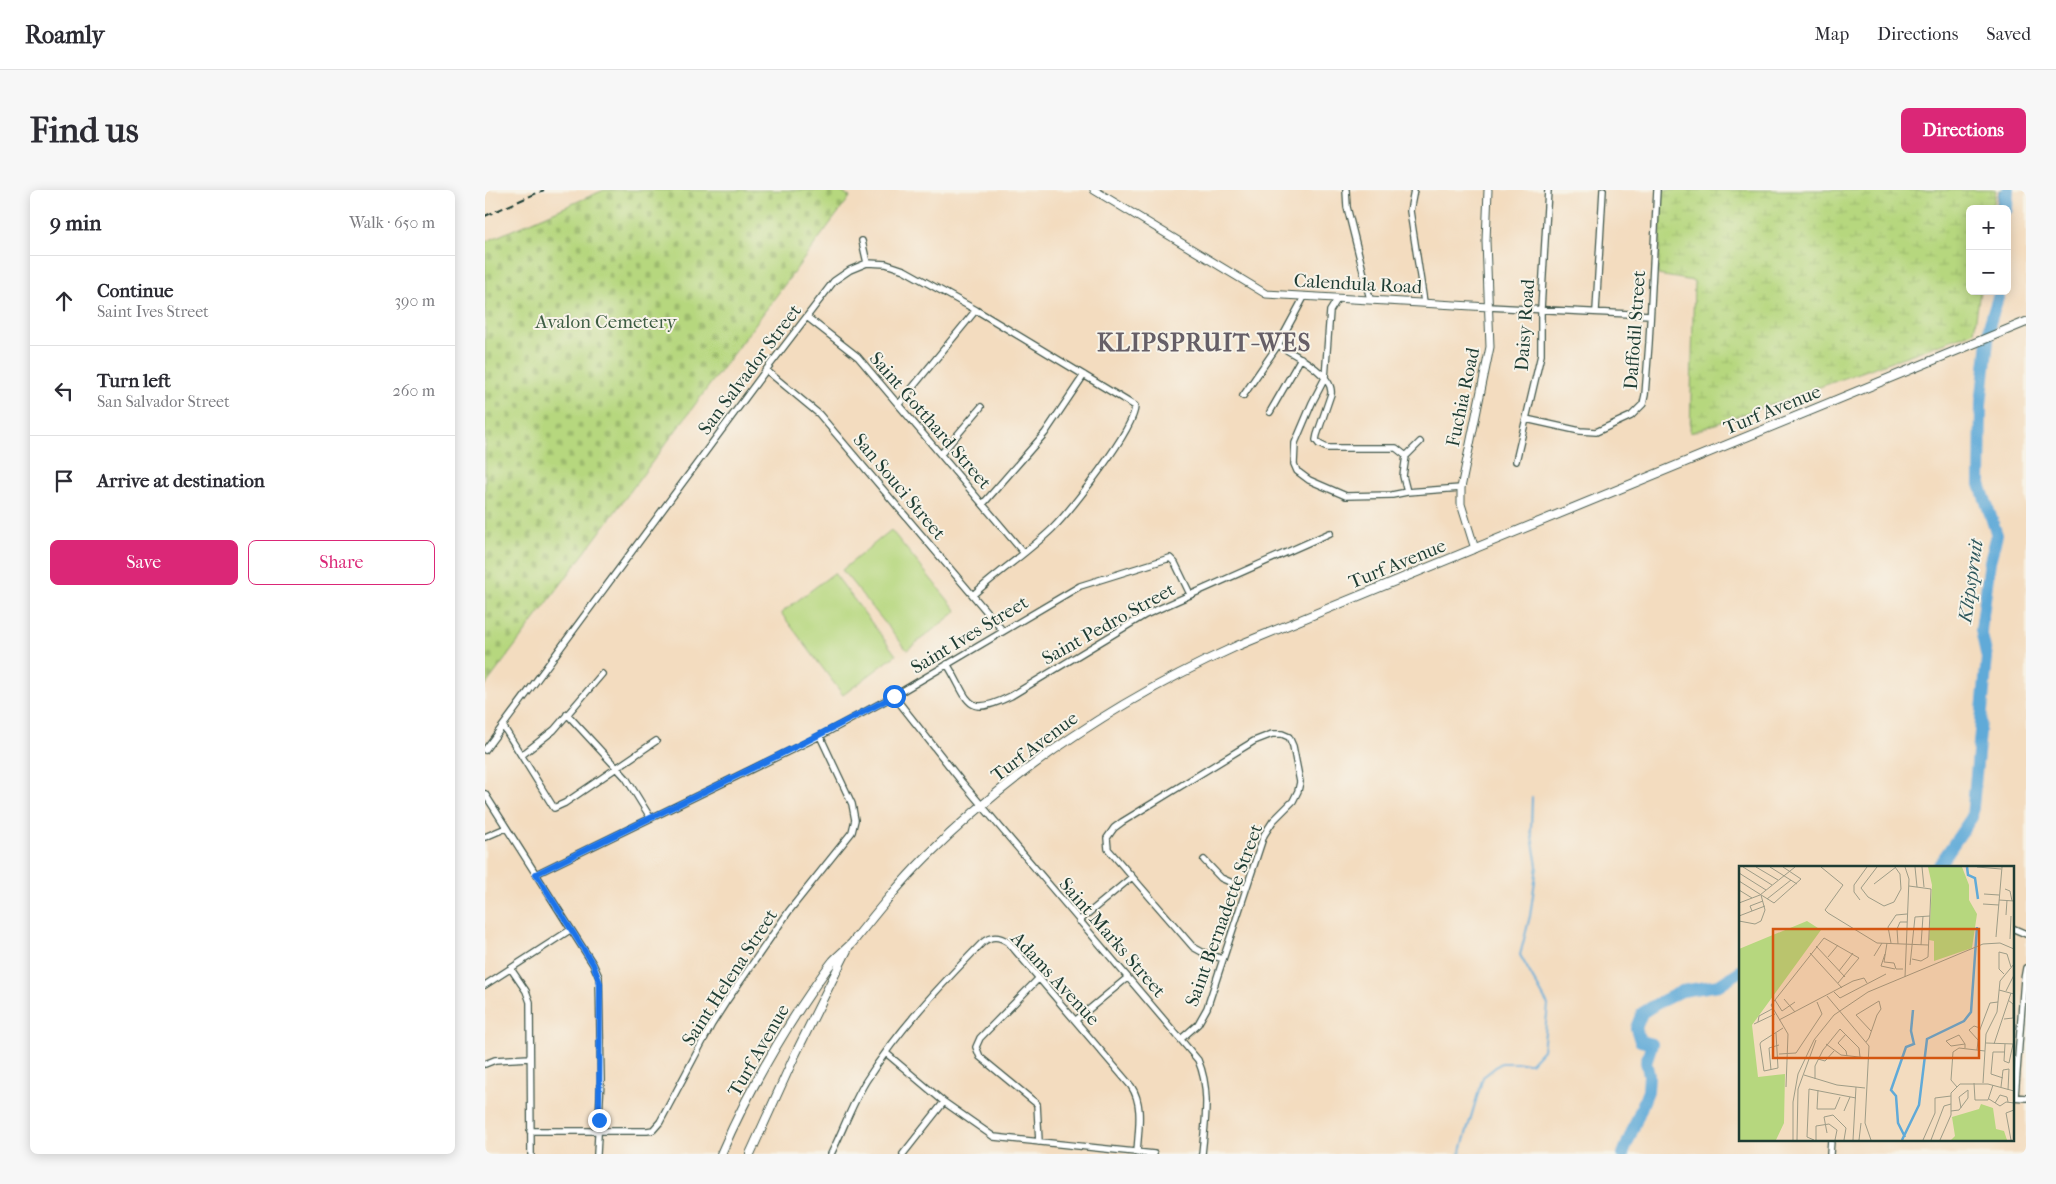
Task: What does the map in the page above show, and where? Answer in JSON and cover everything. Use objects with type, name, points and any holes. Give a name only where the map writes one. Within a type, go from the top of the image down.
[{"type":"main road","name":"Turf Avenue","points":[[721,1154],[755,1085],[788,1028],[828,969],[879,908],[925,857],[982,806],[1025,770],[1070,738],[1155,686],[1237,646],[2026,322]]},
{"type":"main road","name":"Turf Avenue","points":[[750,1154],[795,1055],[850,944]]},
{"type":"street","name":"Calendula Road","points":[[1094,190],[1254,288],[1272,295],[1650,315]]},
{"type":"street","points":[[1346,190],[1347,207],[1370,300]]},
{"type":"street","points":[[1414,190],[1409,211],[1424,302]]},
{"type":"street","name":"Fuchia Road","points":[[1475,549],[1461,504],[1461,488],[1491,338],[1485,242],[1488,190]]},
{"type":"street","name":"Daisy Road","points":[[1516,461],[1541,355],[1541,309],[1548,190]]},
{"type":"street","points":[[1596,312],[1603,190]]},
{"type":"street","name":"Daffodil Street","points":[[1526,419],[1580,431],[1596,432],[1635,414],[1643,404],[1657,190]]},
{"type":"street","points":[[862,242],[867,263],[899,268],[976,310],[1134,405],[1134,414],[1131,421],[1101,466],[1058,522],[973,595]]},
{"type":"street","name":"San Salvador Street","points":[[485,750],[766,370],[834,282],[850,270],[867,263]]},
{"type":"street","points":[[1243,396],[1278,345],[1304,297]]},
{"type":"street","points":[[1338,298],[1330,311],[1325,378],[1295,443],[1294,464],[1297,471],[1309,480],[1346,496],[1392,495],[1461,488]]},
{"type":"street","points":[[899,404],[976,310]]},
{"type":"street","name":"Saint Gotthard Street","points":[[807,317],[858,358],[1023,552]]},
{"type":"street","points":[[1278,345],[1301,358],[1325,378],[1331,388],[1332,393],[1317,436],[1317,442],[1327,448],[1396,448],[1406,456]]},
{"type":"street","points":[[1270,412],[1301,358]]},
{"type":"street","name":"San Souci Street","points":[[766,370],[819,414],[1003,630]]},
{"type":"street","points":[[983,504],[1045,433],[1084,375]]},
{"type":"street","points":[[941,454],[981,407]]},
{"type":"street","points":[[1407,492],[1403,476],[1406,456],[1420,442]]},
{"type":"street","name":"Saint Pedro Street","points":[[947,664],[969,701],[979,707],[990,706],[1020,691],[1137,619],[1330,533]]},
{"type":"street","name":"Saint Ives Street","points":[[536,874],[820,736],[894,696],[1080,586],[1167,558],[1174,560],[1190,594]]},
{"type":"street","points":[[522,755],[546,738],[602,674]]},
{"type":"street","name":"Saint Marks Street","points":[[894,696],[982,806],[1198,1060],[1206,1082],[1207,1096],[1202,1154]]},
{"type":"street","points":[[567,714],[631,784],[650,817]]},
{"type":"street","points":[[503,726],[554,808],[565,803],[656,741]]},
{"type":"street","name":"Saint Bernadette Street","points":[[1132,877],[1108,849],[1107,838],[1114,828],[1254,740],[1272,734],[1281,734],[1289,737],[1293,746],[1300,782],[1298,791],[1293,801],[1273,821],[1264,835],[1203,1016],[1181,1039]]},
{"type":"street","name":"Saint Helena Street","points":[[530,1131],[647,1131],[653,1130],[660,1122],[712,1024],[726,1002],[789,911],[852,832],[855,820],[852,804],[820,736]]},
{"type":"street","points":[[485,794],[593,964],[600,983],[599,1132],[597,1154]]},
{"type":"street","points":[[485,837],[506,828]]},
{"type":"street","points":[[1204,860],[1221,878],[1246,890]]},
{"type":"street","points":[[1079,921],[1132,877],[1197,950],[1223,960]]},
{"type":"street","points":[[2013,928],[2026,934]]},
{"type":"street","points":[[485,985],[570,930]]},
{"type":"street","name":"Adams Avenue","points":[[831,1154],[862,1088],[885,1054],[932,994],[986,940],[997,937],[1008,942],[1131,1086],[1137,1096],[1139,1106],[1137,1153]]},
{"type":"street","points":[[2026,968],[2013,1097],[2026,1098]]},
{"type":"street","points":[[511,969],[527,991],[530,1002],[531,1154]]},
{"type":"street","points":[[1076,1020],[1127,978]]},
{"type":"street","points":[[1038,979],[980,1038],[976,1047],[980,1057],[1037,1104],[1039,1142]]},
{"type":"street","points":[[2013,1022],[2021,1023]]},
{"type":"street","points":[[885,1054],[944,1102],[994,1137],[1154,1154]]},
{"type":"street","points":[[485,1064],[495,1060],[530,1058]]},
{"type":"street","points":[[903,1154],[944,1102]]},
{"type":"green space","name":"Avalon Cemetery","points":[[604,190],[838,190],[850,197],[485,686],[485,242]]},
{"type":"green space","points":[[1663,190],[1996,190],[1994,205],[1966,205],[1966,295],[1979,295],[1974,332],[1690,433],[1694,281],[1658,275]]},
{"type":"green space","points":[[891,530],[957,611],[907,650],[842,570]]},
{"type":"green space","points":[[834,573],[896,655],[843,695],[781,613]]},
{"type":"water","points":[[1999,190],[2009,190],[2006,205],[1997,205]]},
{"type":"waterway","name":"Klipspruit","points":[[2007,205],[2008,190]]},
{"type":"waterway","name":"Klipspruit","points":[[1938,866],[1972,817],[1987,658],[1981,630],[1990,561],[1997,535],[1980,484],[1981,404],[1990,323],[1999,295]]},
{"type":"waterway","points":[[1460,1154],[1483,1077],[1501,1063],[1531,1063],[1543,1050],[1548,1005],[1520,955],[1530,916],[1537,866],[1531,830],[1532,798]]},
{"type":"waterway","name":"Klipspruit","points":[[1623,1154],[1648,1091],[1649,1075],[1646,1062],[1652,1044],[1640,1041],[1636,1028],[1642,1013],[1682,991],[1719,985],[1739,972]]},
{"type":"railway","points":[[485,216],[544,190]]},
{"type":"district","name":"KLIPSPRUIT-WES","points":[[1204,343]]},
{"type":"route","points":[[599,1120],[601,1080],[599,977],[593,964],[536,874],[820,736],[894,696]]}]
